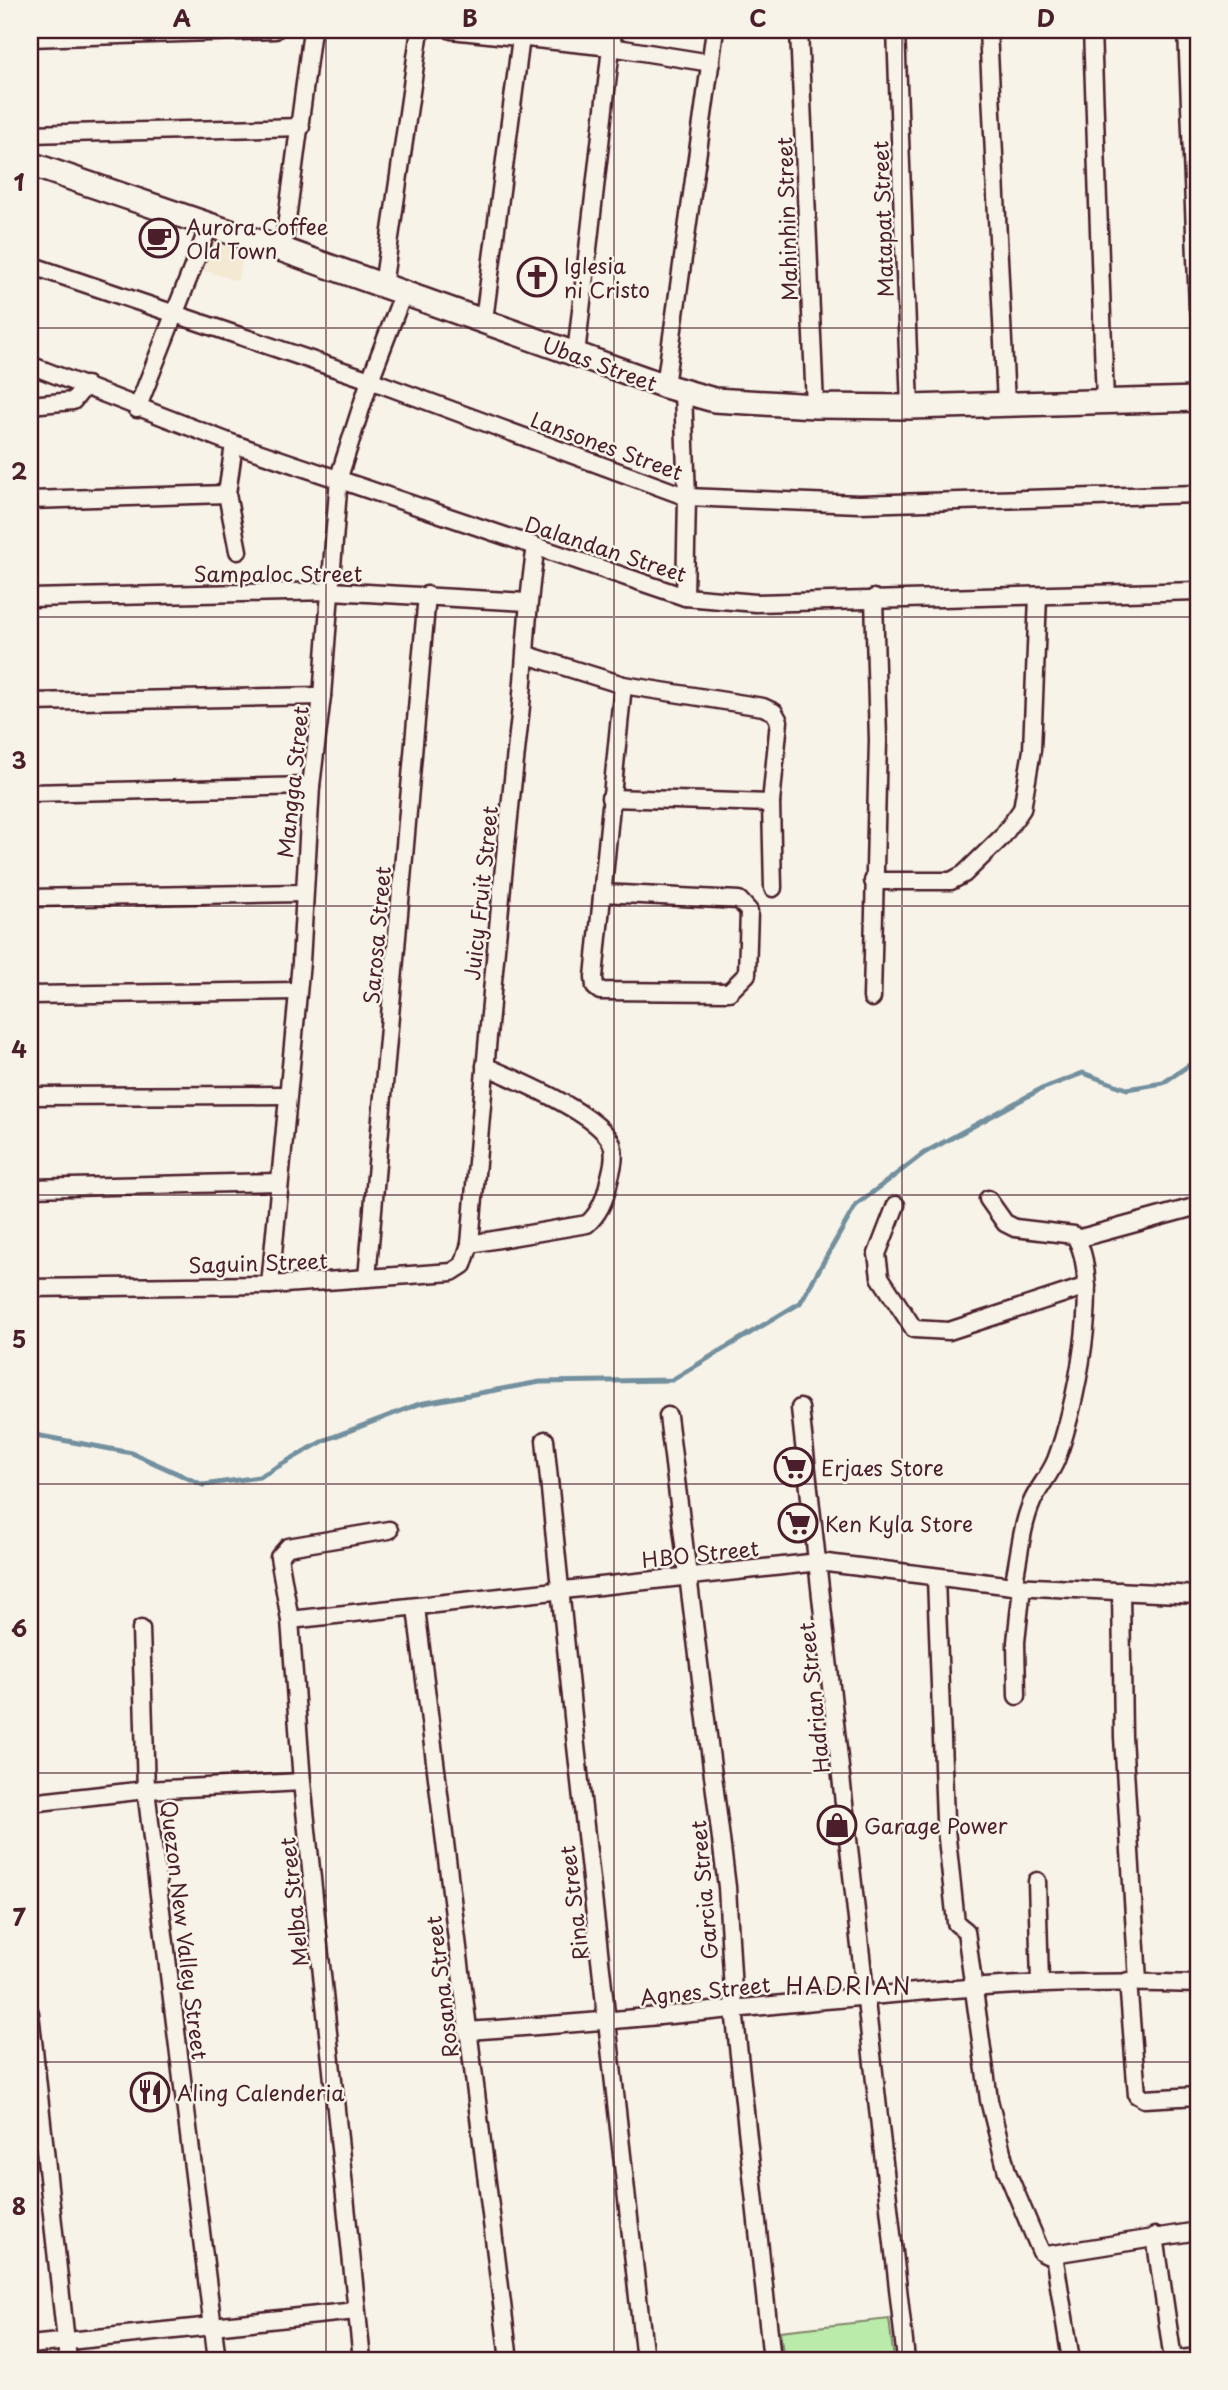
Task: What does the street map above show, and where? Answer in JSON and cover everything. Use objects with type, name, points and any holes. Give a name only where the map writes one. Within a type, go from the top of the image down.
[{"type":"street","points":[[30,38],[275,30]]},
{"type":"street","points":[[283,250],[312,30]]},
{"type":"street","name":"Mangga Street","points":[[270,1285],[339,477],[370,380],[393,290],[420,30]]},
{"type":"street","points":[[451,30],[521,34],[711,63]]},
{"type":"street","points":[[576,354],[613,30]]},
{"type":"street","points":[[685,597],[687,497],[674,389],[715,30]]},
{"type":"street","name":"Mahinhin Street","points":[[799,30],[815,406]]},
{"type":"street","name":"Matapat Street","points":[[897,30],[910,407]]},
{"type":"street","points":[[988,30],[1006,404]]},
{"type":"street","points":[[1092,30],[1105,402]]},
{"type":"street","points":[[1187,30],[1198,308]]},
{"type":"street","points":[[484,320],[521,34]]},
{"type":"street","points":[[30,134],[301,127]]},
{"type":"street","name":"Ubas Street","points":[[30,164],[484,320],[674,389],[714,400],[815,406],[910,407],[1198,399]]},
{"type":"street","points":[[136,409],[209,226]]},
{"type":"street","name":"Lansones Street","points":[[30,265],[370,380],[687,497],[859,504],[1198,494]]},
{"type":"street","name":"Dalandan Street","points":[[30,365],[86,385],[136,409],[234,444],[339,477],[685,597],[756,603],[1198,592]]},
{"type":"street","points":[[30,405],[73,401],[86,385]]},
{"type":"street","points":[[234,444],[227,494],[238,551]]},
{"type":"street","points":[[30,500],[227,494]]},
{"type":"street","name":"Juicy Fruit Street","points":[[470,1244],[485,1066],[527,655],[527,602],[536,547]]},
{"type":"street","name":"Sampaloc Street","points":[[30,598],[331,591],[527,602]]},
{"type":"street","name":"Sarosa Street","points":[[367,1278],[427,595]]},
{"type":"street","points":[[873,881],[951,881],[964,874],[1002,837],[1022,809],[1032,750],[1038,596]]},
{"type":"street","points":[[872,998],[878,740],[874,598]]},
{"type":"street","points":[[527,655],[623,685],[763,707],[774,712],[779,721],[771,803],[773,888]]},
{"type":"street","points":[[602,893],[739,900],[749,911],[747,974],[729,992],[600,991],[595,987],[594,976],[610,798],[623,685]]},
{"type":"street","points":[[30,702],[322,696]]},
{"type":"street","points":[[30,793],[311,786]]},
{"type":"street","points":[[610,798],[771,803]]},
{"type":"street","points":[[30,898],[303,892]]},
{"type":"street","points":[[30,995],[297,991]]},
{"type":"street","points":[[470,1244],[587,1224],[595,1217],[609,1185],[615,1153],[609,1139],[590,1122],[539,1088],[485,1066]]},
{"type":"street","points":[[30,1096],[287,1095]]},
{"type":"street","points":[[30,1188],[279,1182]]},
{"type":"street","points":[[989,1199],[1005,1223],[1016,1228],[1070,1233],[1077,1239],[1087,1286],[1081,1366],[1073,1403],[1055,1462],[1031,1504],[1018,1586],[1017,1696]]},
{"type":"street","points":[[896,1205],[877,1254],[880,1277],[914,1329],[949,1331],[1087,1286]]},
{"type":"street","points":[[1077,1239],[1198,1206]]},
{"type":"street","name":"Saguin Street","points":[[30,1288],[270,1285],[452,1272],[463,1265],[470,1244]]},
{"type":"street","name":"Hadrian Street","points":[[800,1408],[906,2360]]},
{"type":"street","name":"Garcia Street","points":[[668,1416],[686,1577],[727,1887],[734,2009],[772,2360]]},
{"type":"street","name":"Rina Street","points":[[545,1440],[559,1589],[645,2360]]},
{"type":"street","name":"Melba Street","points":[[362,2360],[302,1782],[290,1620],[279,1561],[282,1550],[389,1530]]},
{"type":"street","name":"HBO Street","points":[[290,1620],[819,1562],[1018,1586],[1198,1595]]},
{"type":"street","points":[[936,1578],[944,1820],[956,1923],[966,1931],[970,1978],[974,1988],[989,2100],[1007,2172],[1041,2252],[1054,2255],[1155,2236],[1198,2231]]},
{"type":"street","points":[[1121,1591],[1123,1737],[1137,2095],[1144,2099],[1198,2096]]},
{"type":"street","name":"Rosana Street","points":[[416,1608],[509,2360]]},
{"type":"street","name":"Quezon New Valley Street","points":[[141,1629],[146,1790],[217,2360]]},
{"type":"street","points":[[30,1803],[146,1790],[302,1782]]},
{"type":"street","points":[[1037,1881],[1040,1982]]},
{"type":"street","name":"Agnes Street","points":[[467,2031],[608,2021],[867,1994],[1040,1982],[1133,1981],[1198,1984]]},
{"type":"street","points":[[30,2013],[68,2360]]},
{"type":"street","points":[[1155,2236],[1172,2360],[1198,2357]]},
{"type":"street","points":[[1054,2255],[1071,2360]]},
{"type":"street","points":[[30,2345],[356,2311]]},
{"type":"shaded area","points":[[216,234],[247,247],[237,281],[202,270]]},
{"type":"green space","points":[[889,2319],[894,2360],[784,2360],[780,2331]]},
{"type":"waterway","points":[[30,1434],[132,1453],[203,1485],[259,1477],[325,1440],[419,1404],[540,1382],[672,1380],[800,1303],[856,1205],[924,1153],[1039,1090],[1083,1073],[1127,1089],[1163,1083],[1198,1059]]},
{"type":"place","name":"Aurora Coffee Old Town","points":[[159,238]]},
{"type":"place","name":"Iglesia ni Cristo","points":[[537,277]]},
{"type":"place","name":"Erjaes Store","points":[[794,1467]]},
{"type":"place","name":"Ken Kyla Store","points":[[798,1523]]},
{"type":"place","name":"Garage Power","points":[[837,1825]]},
{"type":"place","name":"Aling Calenderia","points":[[150,2092]]},
{"type":"district","name":"HADRIAN","points":[[849,1985]]}]
